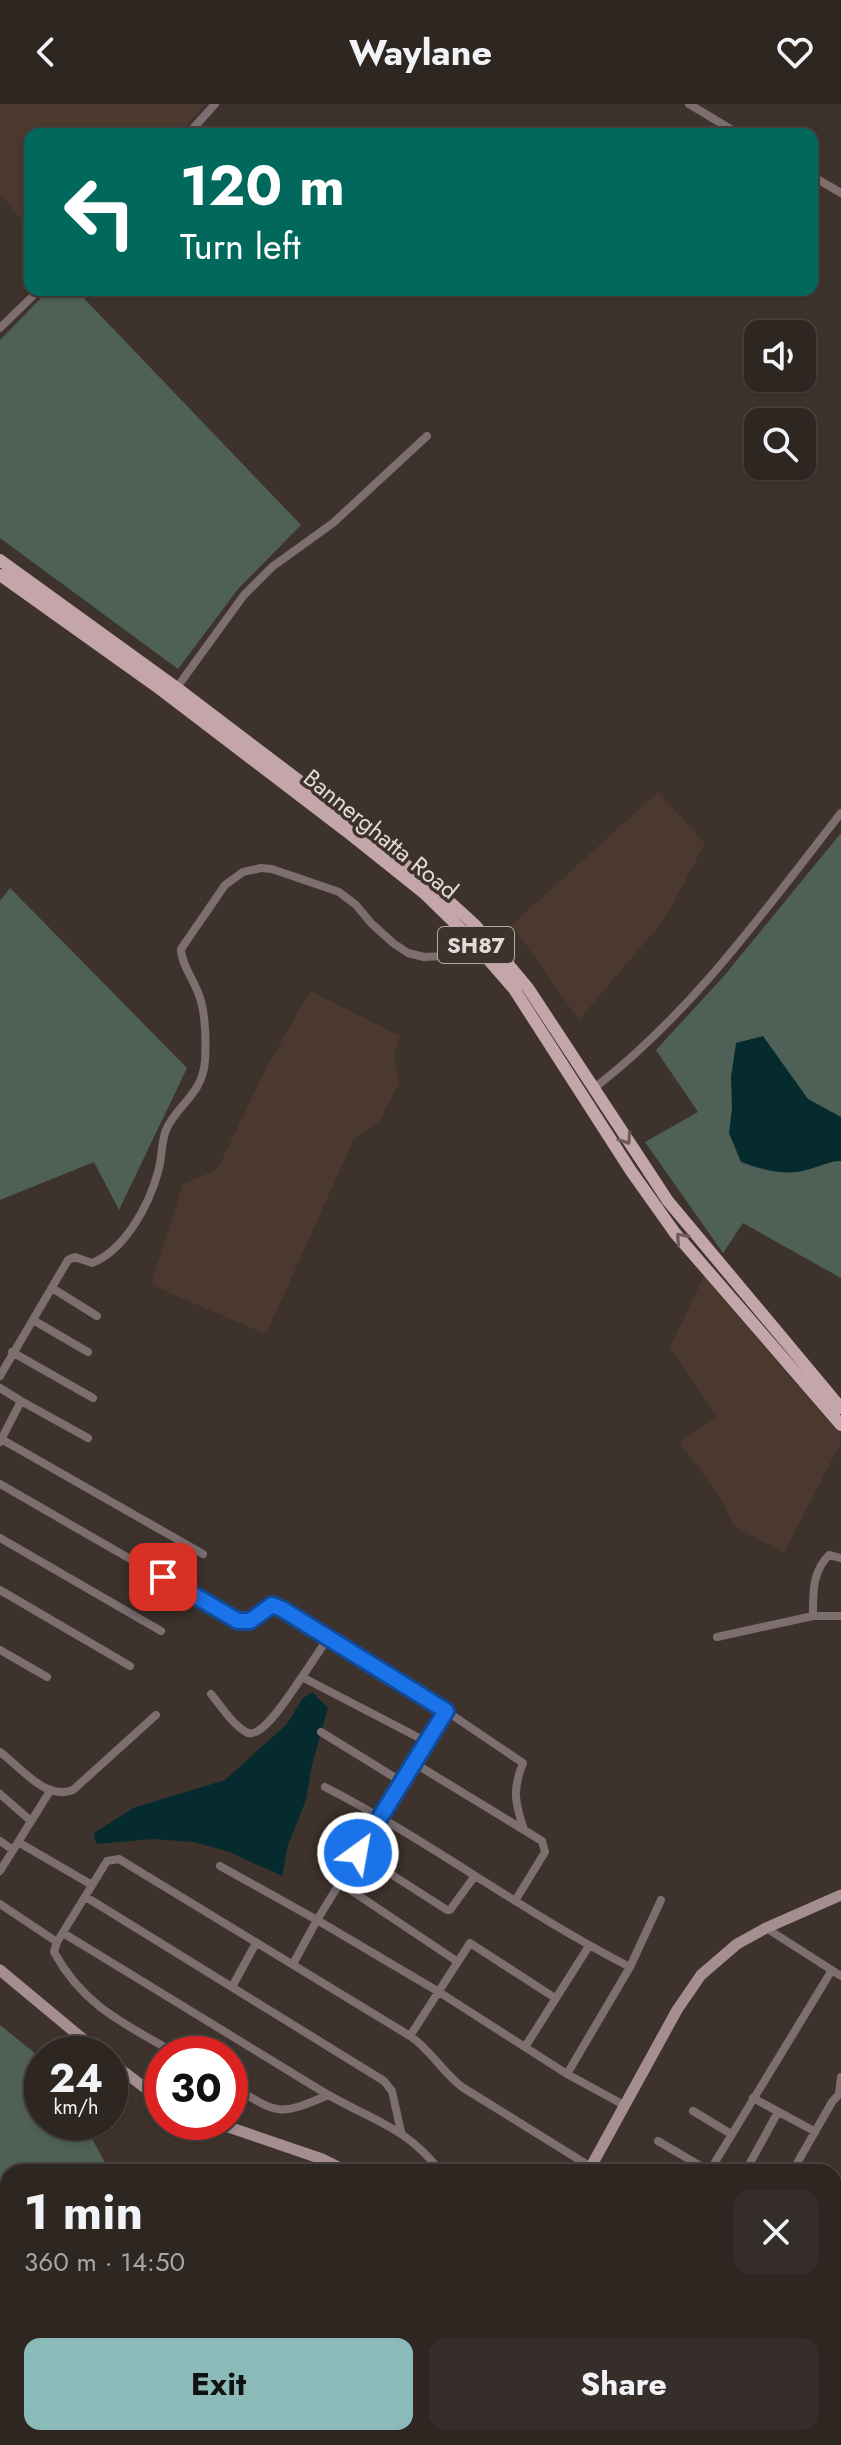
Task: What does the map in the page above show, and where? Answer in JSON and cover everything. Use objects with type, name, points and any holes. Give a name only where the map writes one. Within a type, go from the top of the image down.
[{"type":"main road","name":"Bannerghatta Road","points":[[0,560],[429,883],[476,926],[528,988],[668,1201],[841,1425]]},
{"type":"main road","name":"Bannerghatta Road","points":[[0,575],[174,692],[424,893],[467,935],[514,989],[631,1171],[675,1233],[841,1408]]},
{"type":"main road","points":[[592,2164],[695,1982],[714,1962],[766,1928],[841,1895]]},
{"type":"main road","points":[[0,1970],[79,2036]]},
{"type":"main road","points":[[128,2075],[144,2087]]},
{"type":"main road","points":[[248,2134],[332,2164]]},
{"type":"street","points":[[193,128],[215,104]]},
{"type":"street","points":[[689,104],[729,128]]},
{"type":"street","points":[[818,180],[841,193]]},
{"type":"street","points":[[0,328],[33,296]]},
{"type":"street","points":[[174,692],[256,582],[333,523],[427,436]]},
{"type":"street","points":[[593,1089],[634,1058],[718,971],[841,813]]},
{"type":"street","points":[[0,1376],[71,1258],[95,1263],[132,1231],[159,1171],[167,1129],[201,1080],[205,1060],[202,1002],[181,949],[217,896],[234,878],[252,869],[272,869],[339,892],[393,943],[415,955],[444,956],[467,935]]},
{"type":"street","points":[[52,1288],[97,1316]]},
{"type":"street","points":[[33,1320],[88,1352]]},
{"type":"street","points":[[12,1352],[93,1398]]},
{"type":"street","points":[[0,1388],[88,1438]]},
{"type":"street","points":[[21,1401],[1,1441],[203,1554]]},
{"type":"street","points":[[0,1484],[238,1621],[250,1621],[272,1605],[446,1711],[523,1763],[515,1783],[515,1797],[524,1831]]},
{"type":"street","points":[[0,1538],[161,1631]]},
{"type":"street","points":[[813,1616],[816,1572],[829,1555],[841,1558]]},
{"type":"street","points":[[0,1590],[130,1666]]},
{"type":"street","points":[[717,1637],[813,1616],[841,1616]]},
{"type":"street","points":[[211,1694],[247,1733],[263,1729],[328,1638]]},
{"type":"street","points":[[0,1650],[47,1677]]},
{"type":"street","points":[[302,1677],[427,1742]]},
{"type":"street","points":[[293,1964],[446,1711]]},
{"type":"street","points":[[0,1752],[50,1791],[65,1793],[73,1790],[156,1715]]},
{"type":"street","points":[[321,1732],[402,1782]]},
{"type":"street","points":[[414,1763],[542,1841],[545,1852],[515,1901]]},
{"type":"street","points":[[325,1787],[381,1816],[474,1877],[630,1967]]},
{"type":"street","points":[[0,1871],[50,1791]]},
{"type":"street","points":[[0,1794],[31,1821]]},
{"type":"street","points":[[0,1841],[92,1885]]},
{"type":"street","points":[[358,1853],[447,1910],[474,1877]]},
{"type":"street","points":[[147,2036],[95,2005],[67,1976],[54,1952],[57,1942],[107,1861],[119,1859],[410,2036],[423,2045],[443,2071],[462,2087],[580,2164]]},
{"type":"street","points":[[220,1866],[439,1992],[567,2074],[624,2105]]},
{"type":"street","points":[[340,1883],[458,1962]]},
{"type":"street","points":[[86,1897],[384,2081],[392,2091],[401,2132]]},
{"type":"street","points":[[567,2074],[630,1967],[661,1900]]},
{"type":"street","points":[[0,1904],[57,1942]]},
{"type":"street","points":[[766,1928],[841,1976]]},
{"type":"street","points":[[63,1933],[328,2095],[401,2132],[435,2164]]},
{"type":"street","points":[[232,1987],[256,1943]]},
{"type":"street","points":[[410,2036],[468,1944],[473,1944],[555,1998]]},
{"type":"street","points":[[525,2047],[589,1946]]},
{"type":"street","points":[[714,2164],[832,1970]]},
{"type":"street","points":[[796,2164],[840,2092],[841,2077]]},
{"type":"street","points":[[248,2096],[267,2107],[293,2111],[328,2095]]},
{"type":"street","points":[[753,2098],[814,2131]]},
{"type":"street","points":[[693,2111],[731,2134]]},
{"type":"street","points":[[749,2164],[778,2112]]},
{"type":"street","points":[[658,2141],[696,2164]]},
{"type":"shaded area","points":[[0,104],[206,104],[184,128],[24,128],[24,223],[0,193]]},
{"type":"shaded area","points":[[658,792],[705,843],[666,917],[579,1020],[512,925]]},
{"type":"shaded area","points":[[310,991],[400,1036],[394,1055],[399,1083],[379,1122],[354,1139],[266,1334],[151,1285],[183,1184],[217,1170],[266,1069]]},
{"type":"shaded area","points":[[704,1276],[841,1436],[841,1442],[784,1553],[734,1526],[720,1497],[680,1442],[717,1416],[670,1347]]},
{"type":"green space","points":[[43,296],[82,296],[301,525],[238,589],[178,669],[0,538],[0,340]]},
{"type":"green space","points":[[841,833],[841,1278],[743,1223],[723,1253],[645,1142],[698,1112],[656,1050],[724,976]]},
{"type":"green space","points":[[10,888],[187,1068],[119,1210],[94,1162],[0,1200],[0,901]]},
{"type":"green space","points":[[0,2025],[24,2044],[24,2140],[93,2140],[106,2164],[0,2164]]},
{"type":"water","points":[[763,1036],[808,1099],[841,1117],[841,1161],[792,1172],[767,1170],[741,1162],[729,1133],[736,1043]]},
{"type":"water","points":[[312,1692],[328,1708],[306,1800],[288,1845],[282,1876],[227,1851],[193,1842],[154,1839],[96,1844],[94,1833],[133,1808],[225,1780],[287,1724],[302,1699]]},
{"type":"route","points":[[163,1577],[238,1621],[250,1621],[272,1605],[282,1609],[446,1711],[358,1853]]}]
